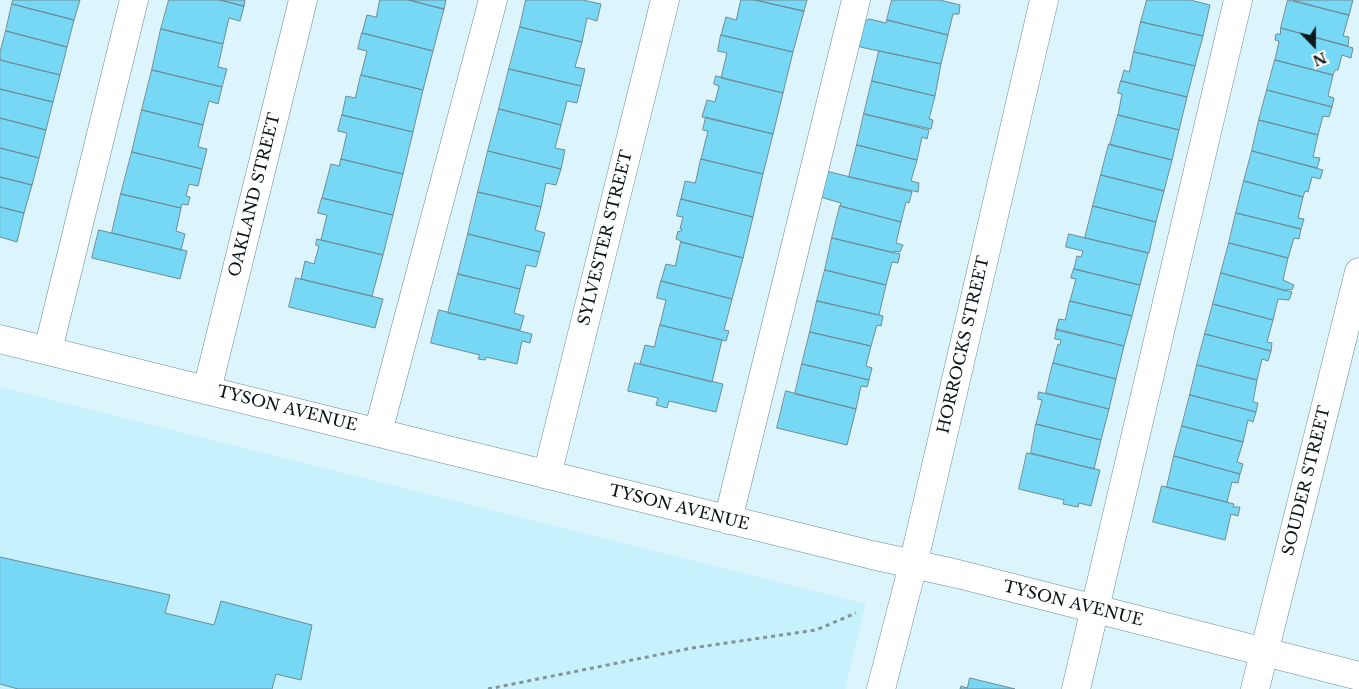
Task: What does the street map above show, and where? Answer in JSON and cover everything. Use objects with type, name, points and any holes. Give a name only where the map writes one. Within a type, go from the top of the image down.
[{"type":"street","points":[[48,350],[134,0]]},
{"type":"street","name":"OAKLAND STREET","points":[[207,390],[304,0]]},
{"type":"street","points":[[378,432],[493,0]]},
{"type":"street","name":"SYLVESTER STREET","points":[[547,475],[664,0]]},
{"type":"street","points":[[728,520],[856,0]]},
{"type":"street","name":"HORROCKS STREET","points":[[881,689],[913,565],[1044,0]]},
{"type":"street","points":[[1076,689],[1238,0]]},
{"type":"street","name":"SOUDER STREET","points":[[1255,689],[1359,272]]},
{"type":"street","name":"TYSON AVENUE","points":[[0,338],[728,520],[913,565],[958,574],[1359,676]]},
{"type":"path","points":[[488,689],[692,648],[816,630],[856,613]]},
{"type":"shaded area","points":[[0,387],[866,604],[845,689],[0,689]]},
{"type":"building","points":[[13,0],[80,0],[74,20],[12,4]]},
{"type":"building","points":[[169,0],[220,0],[244,6],[240,21],[229,18],[223,44],[161,29]]},
{"type":"building","points":[[220,0],[245,0],[244,6]]},
{"type":"building","points":[[380,0],[409,0],[444,9],[433,51],[362,33],[367,15],[376,17]]},
{"type":"building","points":[[409,0],[446,0],[444,9]]},
{"type":"building","points":[[526,0],[583,0],[601,4],[597,21],[587,18],[582,42],[520,27]]},
{"type":"building","points":[[741,0],[755,0],[804,11],[793,52],[721,35],[726,17],[736,20]]},
{"type":"building","points":[[755,0],[807,0],[804,11]]},
{"type":"building","points":[[892,0],[940,0],[960,5],[959,14],[953,14],[948,35],[887,20]]},
{"type":"building","points":[[1147,0],[1190,0],[1210,5],[1203,36],[1141,22]]},
{"type":"building","points":[[1288,0],[1349,15],[1343,36],[1349,37],[1348,46],[1281,28]]},
{"type":"building","points":[[1293,0],[1353,0],[1349,15]]},
{"type":"building","points":[[12,4],[74,20],[67,47],[6,31]]},
{"type":"building","points":[[869,19],[886,23],[887,20],[948,35],[941,64],[860,47],[859,42],[863,23]]},
{"type":"building","points":[[1141,22],[1203,36],[1195,66],[1134,52]]},
{"type":"building","points":[[520,27],[582,42],[575,67],[585,69],[581,86],[509,69]]},
{"type":"building","points":[[1281,28],[1353,48],[1351,58],[1342,55],[1338,70],[1335,70],[1333,75],[1275,60],[1279,41],[1275,40],[1276,34],[1280,34]]},
{"type":"building","points":[[161,29],[223,44],[218,67],[227,69],[222,87],[152,70]]},
{"type":"building","points":[[6,31],[67,47],[60,75],[0,60],[0,52]]},
{"type":"building","points":[[362,33],[433,51],[423,90],[361,75],[367,51],[358,49]]},
{"type":"building","points":[[721,35],[793,52],[783,93],[721,78],[727,53],[718,51]]},
{"type":"building","points":[[879,51],[941,64],[935,96],[872,81]]},
{"type":"building","points":[[1134,52],[1195,66],[1187,97],[1121,81],[1124,70],[1129,72]]},
{"type":"building","points":[[0,60],[60,75],[53,102],[0,89]]},
{"type":"building","points":[[1275,60],[1333,75],[1328,96],[1334,98],[1332,107],[1267,90]]},
{"type":"building","points":[[509,69],[581,86],[577,103],[567,101],[561,125],[499,109]]},
{"type":"building","points":[[152,70],[222,87],[218,104],[209,101],[203,125],[142,110]]},
{"type":"building","points":[[361,75],[423,90],[413,132],[342,115],[346,96],[355,98]]},
{"type":"building","points":[[716,76],[783,93],[773,134],[702,117],[707,100],[715,102],[719,86],[714,84]]},
{"type":"building","points":[[872,81],[935,96],[929,119],[933,120],[931,129],[864,114]]},
{"type":"building","points":[[1121,81],[1187,97],[1179,130],[1118,115],[1122,94],[1118,93]]},
{"type":"building","points":[[0,89],[53,102],[46,130],[0,118]]},
{"type":"building","points":[[1267,90],[1332,107],[1329,117],[1323,116],[1318,135],[1259,120]]},
{"type":"building","points":[[499,109],[561,125],[555,148],[565,150],[561,169],[488,151]]},
{"type":"building","points":[[142,110],[203,125],[198,147],[207,149],[202,169],[132,152]]},
{"type":"building","points":[[864,114],[929,130],[927,139],[922,137],[917,160],[857,145]]},
{"type":"building","points":[[342,115],[413,132],[403,174],[341,159],[347,133],[338,131]]},
{"type":"building","points":[[1118,115],[1179,130],[1172,160],[1110,145]]},
{"type":"building","points":[[706,117],[773,134],[763,174],[701,159],[708,131],[703,130]]},
{"type":"building","points":[[0,118],[46,130],[39,158],[0,148]]},
{"type":"building","points":[[1259,120],[1318,135],[1313,157],[1320,158],[1317,168],[1252,151]]},
{"type":"building","points":[[1109,144],[1172,160],[1164,191],[1101,175]]},
{"type":"building","points":[[857,145],[917,160],[911,181],[919,183],[918,192],[849,177]]},
{"type":"building","points":[[0,148],[39,158],[32,185],[0,177]]},
{"type":"building","points":[[488,151],[561,169],[556,185],[546,183],[541,207],[478,192]]},
{"type":"building","points":[[1252,151],[1323,170],[1320,179],[1312,177],[1308,192],[1305,191],[1303,197],[1244,181]]},
{"type":"building","points":[[132,152],[202,169],[198,186],[189,184],[186,196],[190,197],[188,205],[182,204],[181,208],[121,194]]},
{"type":"building","points":[[341,159],[403,174],[393,215],[322,198],[331,164],[339,166]]},
{"type":"building","points":[[701,159],[763,174],[753,217],[681,199],[685,181],[695,183]]},
{"type":"building","points":[[826,171],[912,192],[909,203],[906,202],[901,222],[840,206],[841,203],[820,197]]},
{"type":"building","points":[[1101,175],[1164,191],[1156,222],[1093,206]]},
{"type":"building","points":[[0,177],[32,185],[24,213],[0,207]]},
{"type":"building","points":[[1244,181],[1303,197],[1298,218],[1304,219],[1301,229],[1236,213]]},
{"type":"building","points":[[478,192],[541,207],[535,230],[545,233],[540,252],[468,234]]},
{"type":"building","points":[[121,194],[181,208],[176,231],[185,234],[181,250],[112,233]]},
{"type":"building","points":[[322,198],[393,215],[383,255],[321,240],[327,215],[318,213]]},
{"type":"building","points":[[681,199],[753,217],[743,258],[681,242],[676,239],[678,231],[681,232],[682,229],[680,229],[683,217],[677,216]]},
{"type":"building","points":[[840,206],[901,222],[896,243],[903,245],[900,252],[894,251],[894,253],[832,238]]},
{"type":"building","points":[[1093,206],[1156,222],[1149,253],[1085,238]]},
{"type":"building","points":[[0,207],[24,213],[17,242],[0,237]]},
{"type":"building","points":[[1236,213],[1301,229],[1299,239],[1294,238],[1288,258],[1229,243]]},
{"type":"building","points":[[99,230],[187,251],[180,279],[92,258]]},
{"type":"building","points":[[468,234],[540,252],[536,267],[526,265],[520,289],[458,274]]},
{"type":"building","points":[[1069,234],[1148,253],[1140,285],[1074,269],[1077,256],[1081,257],[1083,251],[1066,247]]},
{"type":"building","points":[[832,238],[900,254],[898,263],[892,262],[886,285],[825,270]]},
{"type":"building","points":[[317,239],[383,255],[372,296],[301,279],[305,261],[314,264],[319,246],[316,245]]},
{"type":"building","points":[[681,242],[743,258],[732,299],[661,281],[666,264],[675,266]]},
{"type":"building","points":[[1229,243],[1288,258],[1283,280],[1294,285],[1292,290],[1287,289],[1286,291],[1221,273]]},
{"type":"building","points":[[1074,269],[1140,285],[1132,316],[1070,301],[1076,279],[1071,278]]},
{"type":"building","points":[[825,270],[886,285],[879,315],[817,301]]},
{"type":"building","points":[[1221,273],[1292,292],[1289,300],[1278,299],[1273,320],[1213,304]]},
{"type":"building","points":[[458,274],[520,289],[514,313],[524,316],[520,330],[448,313]]},
{"type":"building","points":[[296,278],[383,299],[375,328],[289,307]]},
{"type":"building","points":[[661,281],[732,299],[724,330],[729,331],[726,341],[660,325],[666,300],[657,298]]},
{"type":"building","points":[[817,301],[883,316],[881,326],[877,325],[871,346],[810,332]]},
{"type":"building","points":[[1070,301],[1132,316],[1124,346],[1056,330],[1059,319],[1065,320]]},
{"type":"building","points":[[1213,304],[1273,320],[1267,342],[1272,343],[1271,351],[1205,334]]},
{"type":"building","points":[[439,310],[532,334],[530,343],[522,341],[517,364],[486,357],[485,360],[478,359],[480,355],[431,343]]},
{"type":"building","points":[[660,325],[722,340],[712,382],[640,364],[645,345],[654,347]]},
{"type":"building","points":[[1057,329],[1124,346],[1116,379],[1053,363],[1058,344],[1060,345],[1061,340],[1055,339]]},
{"type":"building","points":[[810,332],[871,346],[866,366],[872,368],[869,380],[802,364]]},
{"type":"building","points":[[1205,334],[1271,351],[1268,361],[1262,359],[1257,380],[1197,365]]},
{"type":"building","points":[[635,363],[723,384],[716,412],[669,401],[667,408],[656,405],[658,398],[628,391]]},
{"type":"building","points":[[1053,363],[1116,379],[1109,409],[1046,393]]},
{"type":"building","points":[[802,364],[869,380],[867,387],[861,386],[856,409],[795,394]]},
{"type":"building","points":[[1197,365],[1257,380],[1253,402],[1258,403],[1256,412],[1190,395]]},
{"type":"building","points":[[786,391],[856,409],[847,445],[777,428]]},
{"type":"building","points":[[1039,392],[1109,409],[1101,440],[1036,424],[1042,400],[1038,399]]},
{"type":"building","points":[[1190,395],[1256,412],[1253,422],[1248,420],[1243,442],[1182,426]]},
{"type":"building","points":[[1036,424],[1101,440],[1094,469],[1031,453]]},
{"type":"building","points":[[1182,426],[1243,442],[1237,462],[1243,464],[1240,474],[1174,456]]},
{"type":"building","points":[[1027,453],[1100,470],[1091,506],[1079,503],[1078,507],[1063,504],[1064,500],[1019,489]]},
{"type":"building","points":[[1174,456],[1240,474],[1238,483],[1232,482],[1227,502],[1167,487]]},
{"type":"building","points":[[1162,486],[1234,504],[1233,507],[1240,507],[1238,516],[1231,514],[1225,540],[1153,522]]},
{"type":"building","points":[[0,557],[170,595],[165,613],[214,625],[221,601],[312,625],[301,680],[276,674],[272,689],[18,689],[0,684]]},
{"type":"building","points":[[970,678],[1015,689],[960,689],[961,686],[967,688]]}]
